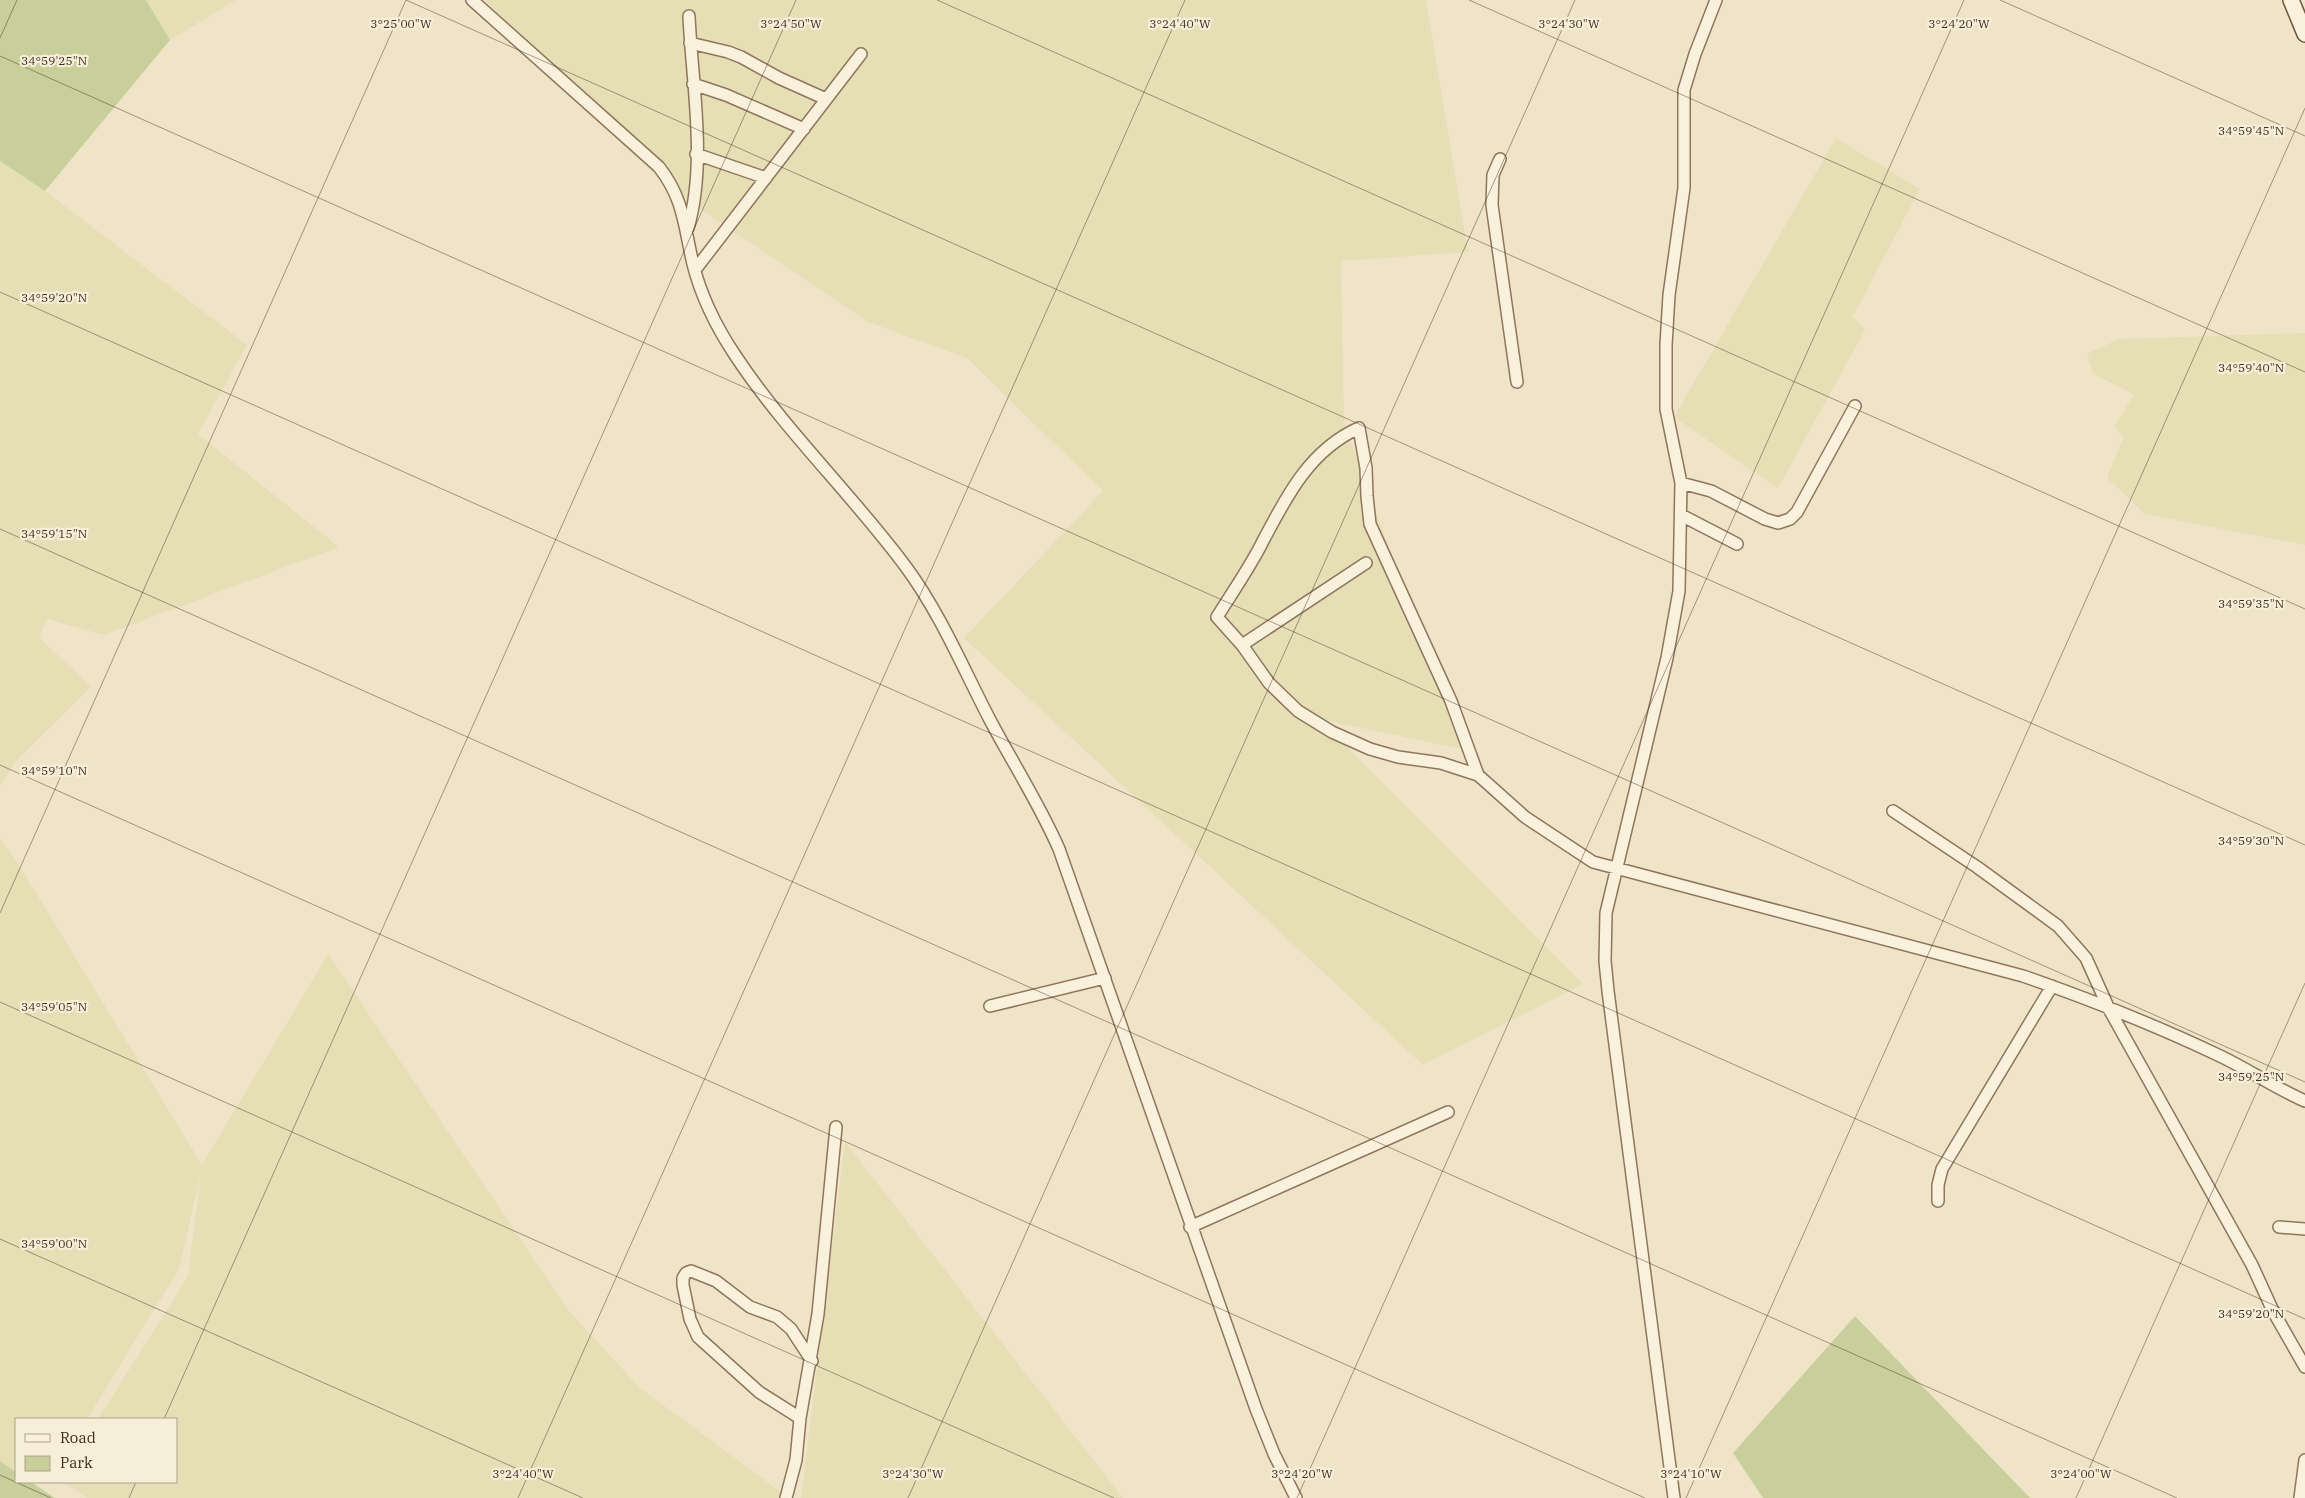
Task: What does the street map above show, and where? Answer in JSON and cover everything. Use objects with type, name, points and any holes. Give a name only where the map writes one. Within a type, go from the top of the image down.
[{"type":"main road","points":[[2291,0],[2305,34]]},
{"type":"street","points":[[472,0],[659,167],[671,182],[678,197],[695,270],[704,296],[734,354],[760,389],[907,568],[930,605],[996,730],[1045,817],[1059,849],[1190,1227],[1256,1409],[1274,1454],[1296,1498]]},
{"type":"street","points":[[1674,1498],[1605,961],[1606,913],[1669,649],[1679,591],[1681,483],[1678,459],[1671,440],[1664,389],[1670,295],[1684,188],[1683,104],[1688,74],[1716,0]]},
{"type":"street","points":[[687,232],[696,195],[696,154],[689,16]]},
{"type":"street","points":[[690,43],[741,57],[779,78],[826,99]]},
{"type":"street","points":[[695,270],[861,54]]},
{"type":"street","points":[[693,84],[726,95],[804,129]]},
{"type":"street","points":[[696,154],[766,178]]},
{"type":"street","points":[[1500,159],[1494,175],[1492,205],[1517,382]]},
{"type":"street","points":[[1681,483],[1711,491],[1765,519],[1784,522],[1797,512],[1855,406]]},
{"type":"street","points":[[1478,776],[1451,702],[1370,524],[1366,468],[1359,428],[1338,439],[1302,475],[1286,497],[1241,581],[1217,617],[1242,645],[1269,684],[1298,712],[1354,743],[1385,754],[1441,763],[1478,776],[1525,817],[1572,850],[1593,862],[1616,870],[2023,976],[2109,1009],[2218,1055],[2305,1101]]},
{"type":"street","points":[[1681,515],[1737,544]]},
{"type":"street","points":[[1242,645],[1366,563]]},
{"type":"street","points":[[1893,811],[1978,867],[2058,926],[2086,958],[2109,1009],[2252,1265],[2272,1311],[2305,1367]]},
{"type":"street","points":[[990,1006],[1105,978]]},
{"type":"street","points":[[1938,1201],[1938,1185],[1942,1169],[2052,986]]},
{"type":"street","points":[[1190,1227],[1448,1112]]},
{"type":"street","points":[[786,1498],[796,1460],[800,1418],[812,1360],[829,1217],[836,1127]]},
{"type":"street","points":[[2279,1227],[2305,1230]]},
{"type":"street","points":[[800,1418],[759,1392],[698,1336],[690,1319],[684,1297],[683,1278],[686,1273],[691,1271],[708,1276],[750,1307],[777,1317],[791,1329],[812,1360]]},
{"type":"street","points":[[2300,1498],[2305,1460]]},
{"type":"shaded area","points":[[146,0],[236,0],[170,40]]},
{"type":"shaded area","points":[[485,0],[1426,0],[1468,252],[1341,261],[1344,423],[1461,749],[1319,719],[1583,984],[1423,1065],[964,638],[1103,491],[967,358],[868,322],[665,185]]},
{"type":"shaded area","points":[[1836,138],[1920,189],[1853,316],[1865,330],[1778,488],[1674,417]]},
{"type":"shaded area","points":[[0,161],[45,191],[247,345],[198,434],[339,547],[104,635],[47,619],[39,637],[91,687],[16,761],[0,786]]},
{"type":"shaded area","points":[[2305,333],[2305,545],[2145,514],[2107,478],[2123,438],[2115,426],[2134,394],[2093,374],[2087,354],[2119,339]]},
{"type":"shaded area","points":[[0,838],[17,862],[202,1165],[328,954],[569,1311],[640,1388],[789,1498],[87,1498],[64,1483],[178,1483],[178,1418],[99,1418],[188,1276],[201,1173],[179,1269],[88,1418],[15,1418],[15,1471],[0,1461]]},
{"type":"shaded area","points":[[845,1142],[1123,1498],[801,1498]]},
{"type":"green space","points":[[0,0],[146,0],[170,40],[45,191],[0,161]]},
{"type":"green space","points":[[1855,1316],[2030,1498],[1763,1498],[1733,1453]]},
{"type":"green space","points":[[0,1461],[15,1471],[15,1483],[32,1483],[55,1498],[0,1498]]}]
